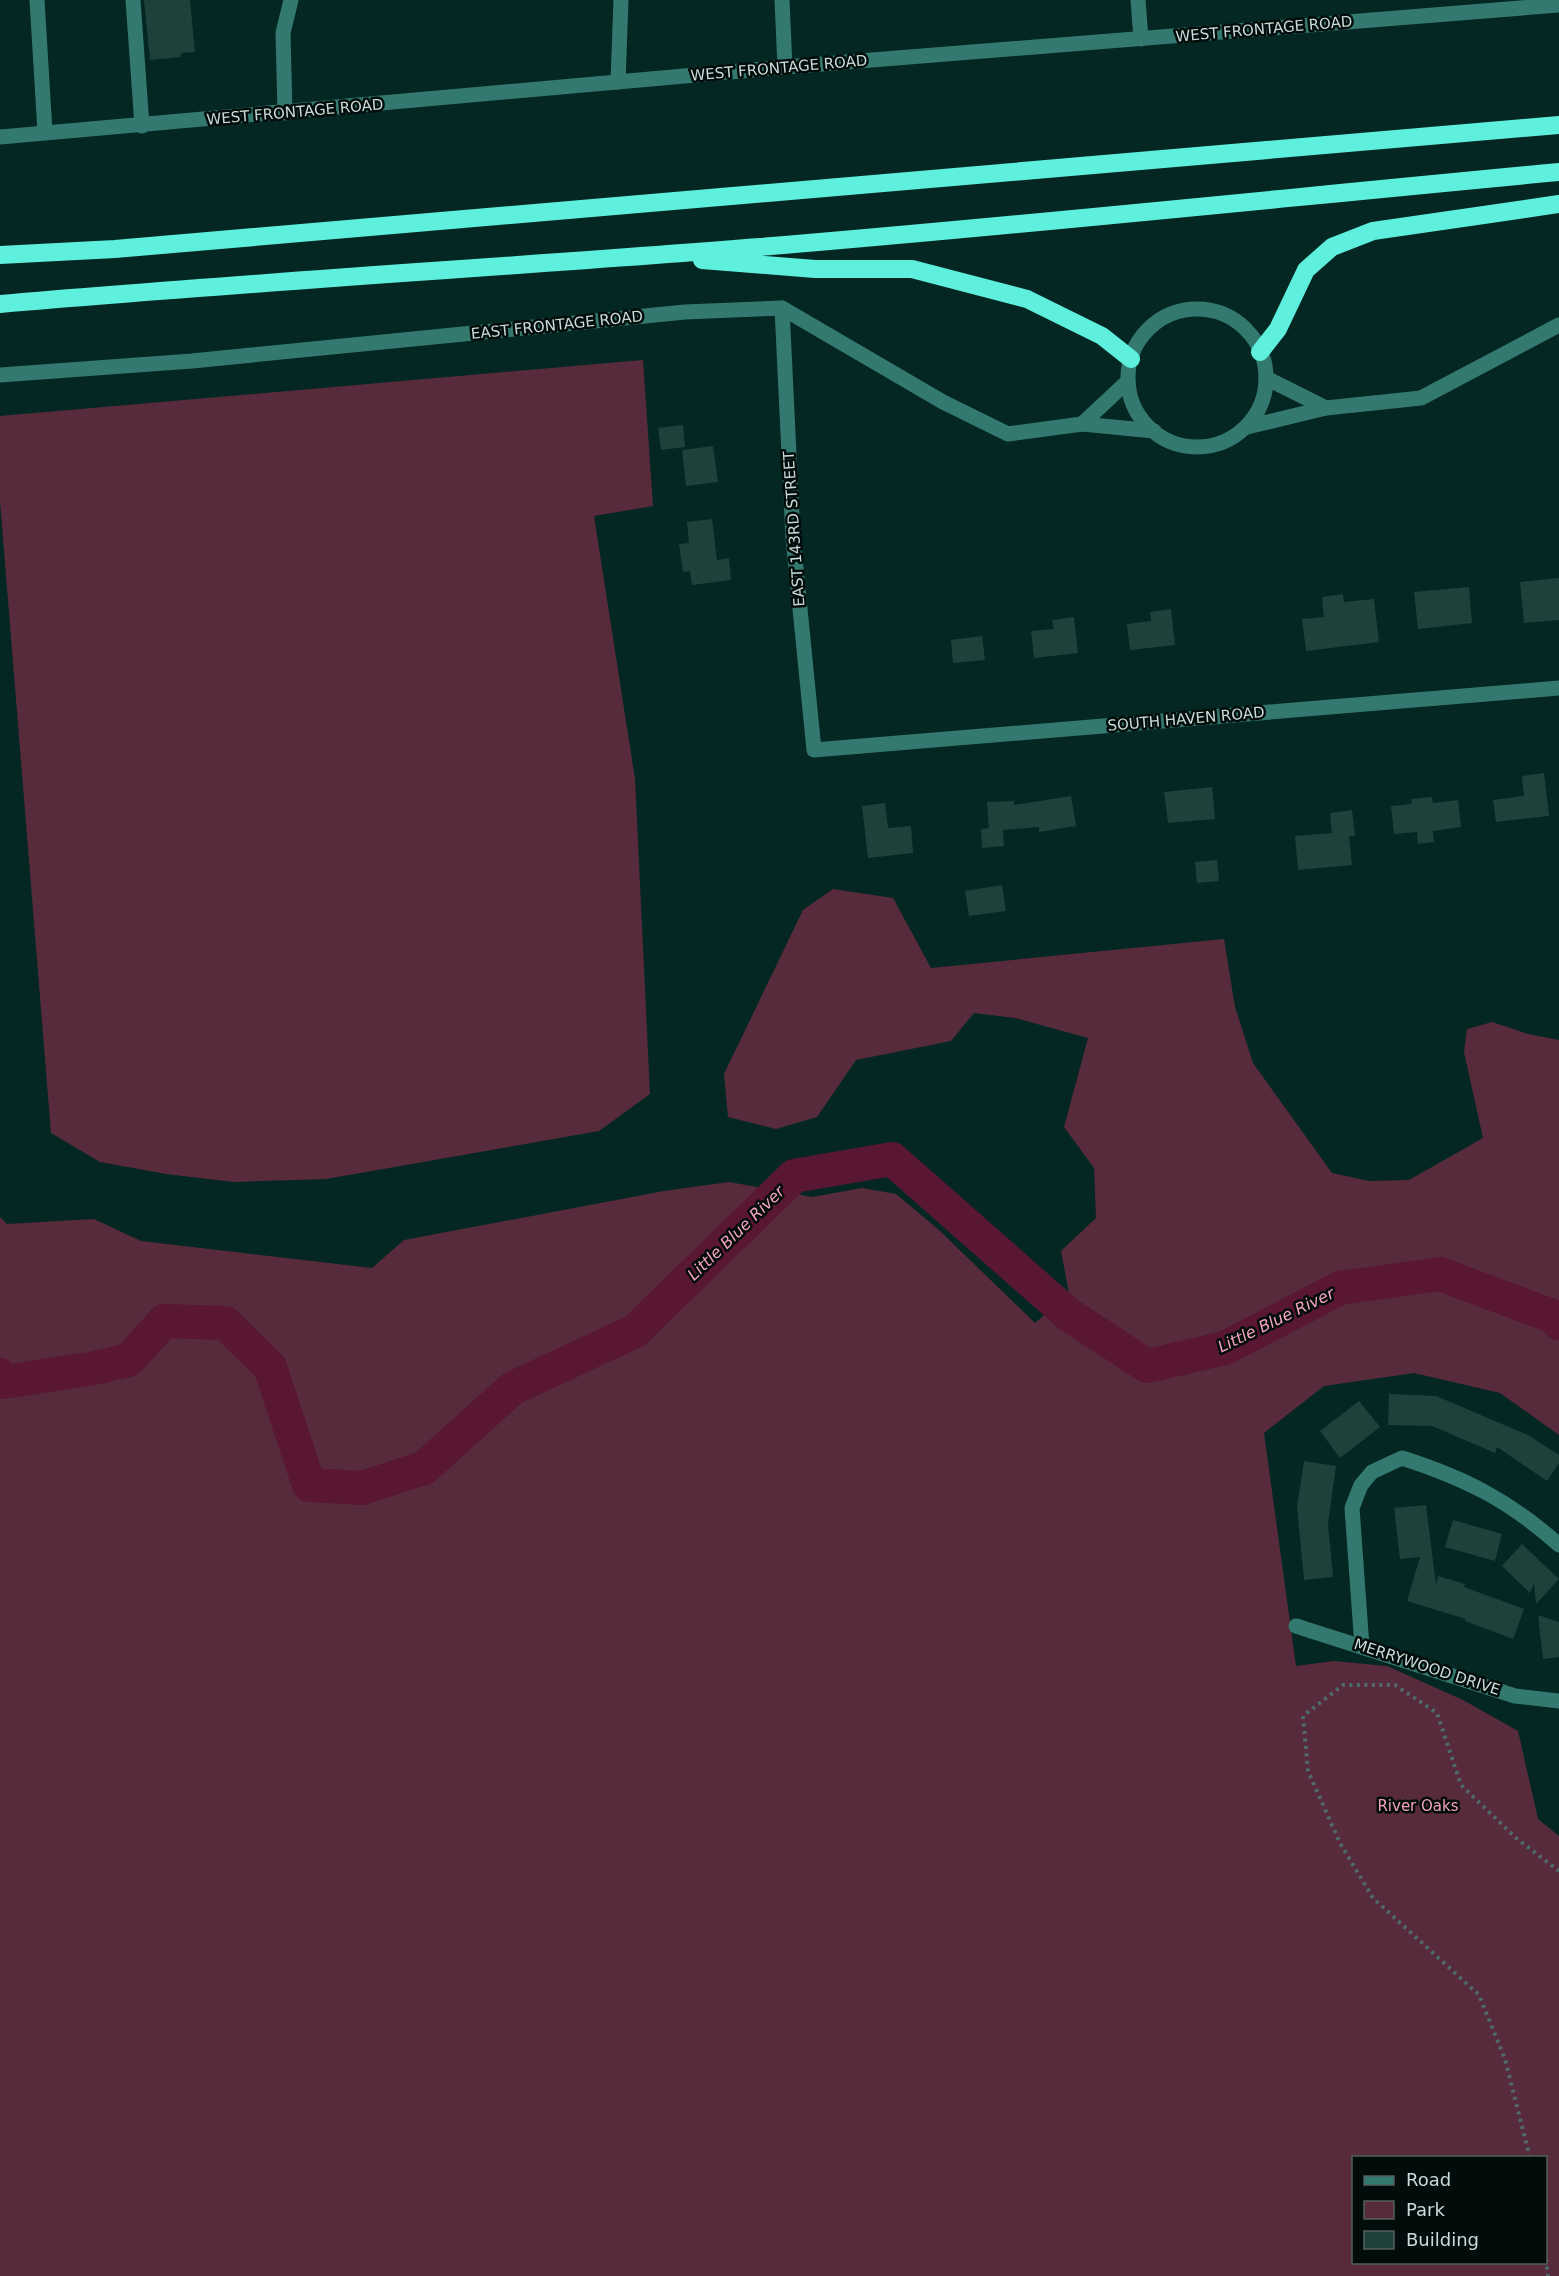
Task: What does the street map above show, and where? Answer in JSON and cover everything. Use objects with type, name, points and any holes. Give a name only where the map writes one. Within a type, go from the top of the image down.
[{"type":"highway","points":[[0,255],[115,249],[1559,125]]},
{"type":"highway","points":[[0,304],[198,287],[646,256],[1559,172]]},
{"type":"highway","points":[[1260,352],[1278,328],[1306,270],[1332,248],[1373,231],[1559,204]]},
{"type":"highway","points":[[646,256],[815,269],[912,269],[1028,299],[1102,336],[1131,359]]},
{"type":"street","points":[[36,0],[45,132]]},
{"type":"street","points":[[133,0],[142,126]]},
{"type":"street","points":[[285,113],[283,33],[291,0]]},
{"type":"street","points":[[618,82],[621,0]]},
{"type":"street","points":[[782,0],[785,67]]},
{"type":"street","points":[[1138,0],[1141,39]]},
{"type":"street","name":"WEST FRONTAGE ROAD","points":[[0,136],[142,126],[785,67],[1559,6]]},
{"type":"street","points":[[782,308],[943,402],[1008,434],[1083,424],[1154,431]]},
{"type":"street","name":"EAST FRONTAGE ROAD","points":[[0,375],[192,361],[685,312],[782,308]]},
{"type":"street","name":"EAST 143RD STREET","points":[[782,308],[793,538],[813,750]]},
{"type":"street","points":[[1197,309],[1219,312],[1239,323],[1255,340],[1260,352],[1264,361],[1266,378],[1260,408],[1247,427],[1228,441],[1205,447],[1182,446],[1160,437],[1144,423],[1132,403],[1128,381],[1131,359],[1140,339],[1155,323],[1175,312],[1197,309]]},
{"type":"street","points":[[1247,427],[1326,408],[1421,398],[1559,325]]},
{"type":"street","points":[[1266,378],[1326,408]]},
{"type":"street","points":[[1083,424],[1128,381]]},
{"type":"street","name":"SOUTH HAVEN ROAD","points":[[813,750],[1559,688]]},
{"type":"street","points":[[1362,1647],[1353,1508],[1361,1485],[1372,1472],[1402,1458],[1449,1473],[1491,1493],[1530,1519],[1559,1545]]},
{"type":"street","name":"MERRYWOOD DRIVE","points":[[1296,1626],[1515,1696],[1559,1701]]},
{"type":"path","points":[[1530,2156],[1505,2059],[1479,1995],[1372,1898],[1340,1844],[1308,1771],[1303,1716],[1342,1684],[1395,1686],[1437,1713],[1461,1785],[1516,1838],[1559,1871]]},
{"type":"green space","points":[[643,360],[653,506],[594,516],[635,779],[650,1094],[599,1131],[326,1179],[234,1182],[166,1174],[100,1162],[51,1133],[0,501],[0,416]]},
{"type":"green space","name":"River Oaks","points":[[833,889],[893,898],[931,968],[1224,939],[1235,1007],[1253,1063],[1332,1173],[1369,1181],[1409,1180],[1483,1138],[1464,1052],[1467,1029],[1492,1022],[1528,1034],[1559,1040],[1559,1435],[1500,1393],[1414,1373],[1324,1386],[1264,1433],[1296,1666],[1334,1661],[1387,1666],[1463,1700],[1518,1731],[1538,1819],[1559,1836],[1559,2276],[0,2276],[0,1217],[7,1224],[94,1219],[141,1241],[372,1268],[404,1240],[664,1191],[729,1182],[812,1197],[862,1188],[896,1194],[939,1230],[1035,1323],[1069,1293],[1061,1251],[1096,1218],[1094,1168],[1064,1127],[1088,1038],[1015,1018],[974,1013],[951,1041],[856,1060],[817,1117],[776,1129],[728,1117],[724,1074],[803,910]]},
{"type":"building","points":[[144,0],[190,0],[195,52],[181,53],[181,57],[150,60]]},
{"type":"building","points":[[683,425],[685,447],[661,450],[658,428]]},
{"type":"building","points":[[713,446],[718,482],[686,486],[682,450]]},
{"type":"building","points":[[712,519],[717,560],[729,558],[731,580],[692,585],[690,571],[683,572],[679,544],[689,543],[687,522]]},
{"type":"building","points":[[1559,578],[1559,620],[1524,623],[1520,582]]},
{"type":"building","points":[[1469,587],[1472,623],[1418,629],[1414,592]]},
{"type":"building","points":[[1343,594],[1344,602],[1374,599],[1379,642],[1306,651],[1302,619],[1324,617],[1322,597]]},
{"type":"building","points":[[1171,609],[1175,645],[1130,650],[1127,624],[1151,621],[1150,612]]},
{"type":"building","points":[[1074,617],[1078,653],[1034,658],[1031,631],[1054,629],[1052,620]]},
{"type":"building","points":[[982,636],[985,660],[953,663],[951,640]]},
{"type":"building","points":[[1544,773],[1549,816],[1496,822],[1493,800],[1524,796],[1522,776]]},
{"type":"building","points":[[1212,787],[1215,819],[1168,823],[1164,792]]},
{"type":"building","points":[[1071,796],[1076,826],[1039,832],[1039,827],[1003,830],[1004,846],[982,848],[981,829],[989,828],[987,802],[1014,801],[1014,805]]},
{"type":"building","points":[[1432,797],[1433,803],[1458,800],[1461,827],[1433,831],[1434,842],[1418,844],[1417,832],[1394,834],[1391,806],[1412,804],[1411,799]]},
{"type":"building","points":[[885,803],[888,828],[911,826],[913,853],[868,858],[862,806]]},
{"type":"building","points":[[1352,810],[1355,836],[1349,836],[1352,865],[1298,870],[1295,836],[1332,833],[1330,813]]},
{"type":"building","points":[[1217,860],[1219,881],[1197,883],[1195,862]]},
{"type":"building","points":[[1002,885],[1006,911],[969,916],[965,891]]},
{"type":"building","points":[[1389,1394],[1436,1396],[1528,1435],[1559,1455],[1559,1463],[1547,1481],[1497,1447],[1495,1453],[1432,1426],[1388,1425]]},
{"type":"building","points":[[1359,1401],[1380,1427],[1340,1458],[1320,1431]]},
{"type":"building","points":[[1304,1461],[1336,1466],[1328,1524],[1333,1577],[1304,1580],[1297,1507]]},
{"type":"building","points":[[1426,1505],[1436,1585],[1438,1576],[1465,1584],[1464,1587],[1524,1609],[1513,1639],[1465,1621],[1466,1619],[1407,1601],[1420,1557],[1400,1559],[1394,1508]]},
{"type":"building","points":[[1453,1520],[1502,1534],[1495,1561],[1445,1547]]},
{"type":"building","points":[[1522,1544],[1559,1579],[1536,1604],[1534,1583],[1530,1593],[1502,1566]]},
{"type":"building","points":[[1538,1615],[1559,1622],[1559,1657],[1543,1659]]},
{"type":"waterway","name":"Little Blue River","points":[[0,1375],[3,1382],[90,1369],[129,1360],[164,1321],[225,1323],[270,1367],[309,1485],[362,1488],[424,1468],[513,1388],[635,1331],[794,1176],[892,1159],[1068,1314],[1147,1366],[1225,1348],[1340,1288],[1440,1274],[1552,1316],[1559,1323]]}]
